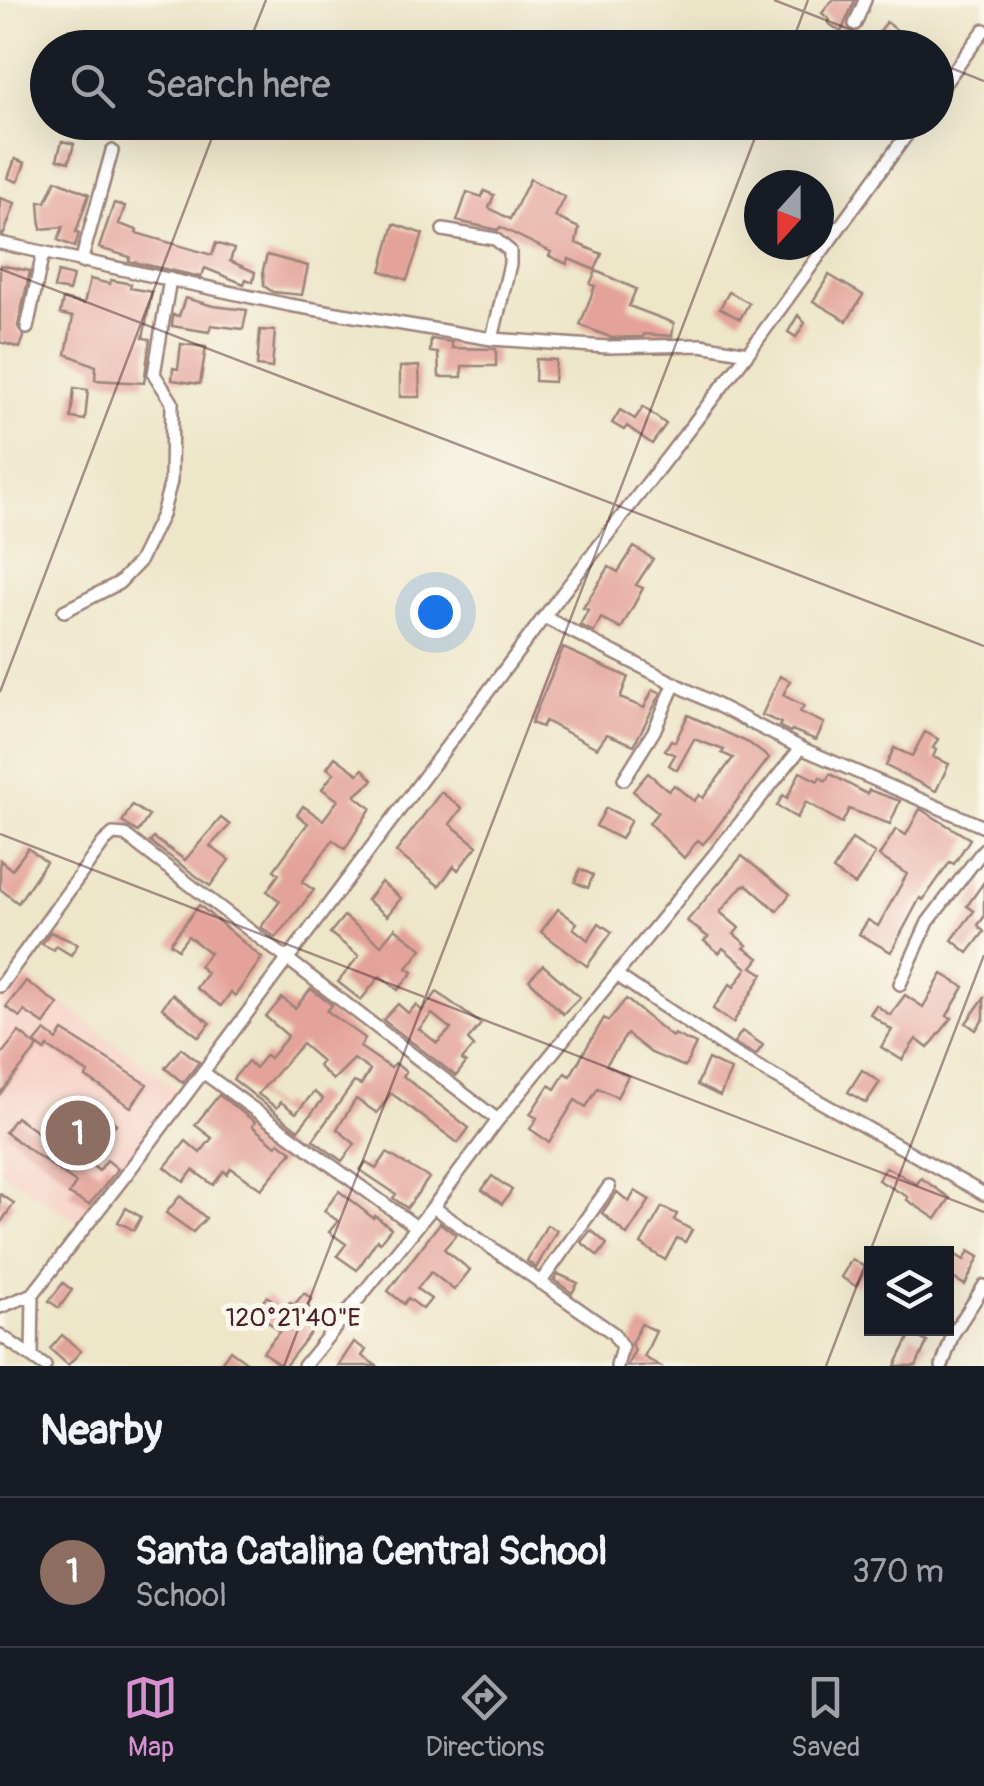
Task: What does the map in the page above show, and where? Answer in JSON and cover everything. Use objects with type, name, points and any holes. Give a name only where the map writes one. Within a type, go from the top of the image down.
[{"type":"street","points":[[855,24],[864,0]]},
{"type":"street","points":[[954,71],[984,30]]},
{"type":"street","points":[[0,1307],[33,1294],[748,353],[903,140]]},
{"type":"street","points":[[82,262],[112,152]]},
{"type":"street","points":[[443,230],[495,239],[510,251],[492,338]]},
{"type":"street","points":[[0,243],[289,305],[492,338],[607,348],[702,345],[748,353]]},
{"type":"street","points":[[27,328],[43,254]]},
{"type":"street","points":[[64,611],[106,592],[140,562],[168,499],[172,402],[154,374],[170,279]]},
{"type":"street","points":[[544,617],[801,748],[984,828]]},
{"type":"street","points":[[624,779],[654,731],[675,683]]},
{"type":"street","points":[[304,1366],[801,748]]},
{"type":"street","points":[[0,986],[95,854],[114,834],[125,834],[498,1120]]},
{"type":"street","points":[[900,984],[928,922],[984,849]]},
{"type":"street","points":[[618,976],[730,1051],[984,1194]]},
{"type":"street","points":[[204,1072],[415,1226]]},
{"type":"street","points":[[540,1283],[609,1187]]},
{"type":"street","points":[[434,1207],[619,1338],[622,1348],[617,1366]]},
{"type":"street","points":[[954,1324],[982,1292]]},
{"type":"street","points":[[33,1294],[40,1363]]},
{"type":"street","points":[[0,1335],[40,1363]]},
{"type":"street","points":[[942,1366],[947,1336]]},
{"type":"shaded area","points":[[21,972],[185,1096],[85,1227],[0,1170],[0,1003]]},
{"type":"building","points":[[833,0],[855,0],[842,30],[828,23],[830,20],[822,13]]},
{"type":"building","points":[[886,22],[897,30],[881,30]]},
{"type":"building","points":[[62,141],[74,144],[69,162],[57,159]]},
{"type":"building","points":[[15,159],[25,163],[18,182],[8,178]]},
{"type":"building","points":[[530,179],[565,197],[555,217],[579,228],[576,243],[602,254],[595,270],[549,256],[551,252],[500,227],[498,230],[457,221],[467,192],[482,197],[484,191],[494,195],[489,208],[510,219]]},
{"type":"building","points":[[56,180],[89,194],[75,247],[58,240],[63,227],[41,229],[39,202],[46,202]]},
{"type":"building","points":[[0,198],[15,203],[4,234],[0,234]]},
{"type":"building","points":[[114,203],[125,206],[119,224],[137,230],[136,233],[212,255],[216,243],[234,249],[230,261],[255,272],[253,282],[246,279],[244,284],[205,268],[201,277],[129,261],[130,257],[99,248]]},
{"type":"building","points":[[394,224],[423,234],[407,280],[381,271]]},
{"type":"building","points":[[267,255],[308,266],[302,295],[273,292],[264,286]]},
{"type":"building","points":[[0,265],[30,271],[18,326],[24,337],[20,348],[0,342]]},
{"type":"building","points":[[596,271],[636,289],[629,306],[674,323],[672,336],[612,338],[580,325],[595,286],[590,284]]},
{"type":"building","points":[[58,272],[73,276],[69,291],[54,288]]},
{"type":"building","points":[[829,275],[863,295],[847,321],[813,301]]},
{"type":"building","points":[[90,279],[131,284],[130,288],[152,292],[143,338],[150,339],[144,383],[95,380],[96,366],[66,354],[73,317],[60,314],[63,299],[84,304]]},
{"type":"building","points":[[729,292],[749,303],[740,319],[720,308]]},
{"type":"building","points":[[185,298],[247,310],[243,329],[211,325],[209,332],[172,326],[173,315],[179,316]]},
{"type":"building","points":[[798,315],[805,323],[796,337],[788,332]]},
{"type":"building","points":[[260,330],[275,331],[272,368],[257,366]]},
{"type":"building","points":[[431,339],[452,342],[452,348],[496,349],[496,366],[462,366],[462,377],[439,377],[438,353],[430,352]]},
{"type":"building","points":[[181,344],[206,347],[200,384],[172,380],[173,368],[178,369]]},
{"type":"building","points":[[536,359],[556,360],[554,382],[535,381]]},
{"type":"building","points":[[419,366],[420,397],[400,397],[400,367]]},
{"type":"building","points":[[74,388],[88,390],[85,420],[71,418]]},
{"type":"building","points":[[643,407],[666,424],[652,444],[627,426],[624,430],[612,423],[620,410],[635,419]]},
{"type":"building","points":[[634,547],[653,559],[636,585],[643,588],[621,629],[601,618],[594,632],[580,625],[588,610],[583,608],[609,567],[618,572]]},
{"type":"building","points":[[563,648],[628,677],[620,698],[644,708],[653,689],[661,693],[634,745],[607,734],[597,748],[545,721],[542,727],[531,723]]},
{"type":"building","points":[[780,676],[790,681],[783,695],[804,706],[800,712],[824,723],[816,740],[790,732],[779,726],[781,723],[762,715]]},
{"type":"building","points":[[688,715],[749,743],[769,758],[711,835],[703,844],[698,840],[684,858],[649,823],[658,812],[633,791],[648,773],[669,791],[674,785],[694,801],[699,795],[703,798],[733,758],[722,753],[724,750],[694,739],[677,770],[669,765],[675,755],[665,750],[671,740],[675,742]]},
{"type":"building","points":[[925,732],[938,739],[933,757],[949,764],[936,791],[886,766],[894,748],[912,756]]},
{"type":"building","points":[[335,757],[358,774],[363,769],[373,780],[355,796],[371,808],[345,849],[333,840],[302,882],[314,890],[276,938],[261,927],[280,901],[267,891],[279,874],[274,870],[308,823],[297,815],[303,806],[323,820],[338,800],[322,789],[334,773],[327,768]]},
{"type":"building","points":[[800,772],[818,781],[820,777],[826,781],[830,774],[867,794],[869,790],[900,801],[890,824],[849,809],[842,823],[806,802],[797,818],[777,806],[783,795],[787,798]]},
{"type":"building","points":[[441,792],[462,808],[450,824],[477,846],[439,886],[396,852]]},
{"type":"building","points":[[132,805],[149,816],[138,832],[122,822]]},
{"type":"building","points":[[606,808],[631,820],[621,839],[596,826]]},
{"type":"building","points":[[920,809],[970,839],[954,864],[950,862],[923,900],[920,898],[891,952],[859,934],[868,920],[878,926],[907,874],[879,856],[896,829],[906,835]]},
{"type":"building","points":[[221,818],[230,825],[210,846],[229,860],[210,886],[150,842],[154,838],[185,860]]},
{"type":"building","points":[[852,839],[875,854],[855,885],[833,870]]},
{"type":"building","points":[[28,848],[46,862],[18,903],[0,889],[0,860],[12,870]]},
{"type":"building","points":[[742,856],[790,894],[777,911],[747,885],[742,886],[720,912],[739,928],[734,934],[747,945],[744,948],[759,958],[752,967],[763,974],[733,1023],[713,1009],[747,968],[723,948],[719,953],[704,941],[708,937],[687,921]]},
{"type":"building","points":[[580,869],[593,875],[588,888],[575,882]]},
{"type":"building","points":[[381,882],[401,898],[387,916],[367,900]]},
{"type":"building","points":[[984,882],[984,917],[978,925],[984,932],[968,953],[952,940],[974,911],[967,906]]},
{"type":"building","points":[[199,905],[262,958],[235,996],[231,992],[221,1006],[196,988],[207,973],[199,966],[210,953],[188,936],[178,949],[170,943]]},
{"type":"building","points":[[558,909],[577,923],[573,928],[588,940],[599,923],[612,932],[587,966],[541,932]]},
{"type":"building","points":[[344,916],[381,945],[395,928],[422,949],[407,968],[413,972],[398,990],[380,976],[361,1000],[338,982],[359,956],[330,933]]},
{"type":"building","points":[[50,932],[78,944],[71,955],[56,946],[54,950],[42,944]]},
{"type":"building","points":[[543,965],[580,997],[563,1014],[529,980]]},
{"type":"building","points":[[942,974],[964,987],[947,1016],[952,1018],[928,1048],[916,1039],[902,1060],[881,1047],[892,1030],[870,1014],[876,1005],[890,1015],[905,995],[923,1007]]},
{"type":"building","points":[[26,981],[58,1004],[44,1024],[24,1011],[20,1017],[6,1007]]},
{"type":"building","points":[[311,989],[332,1005],[327,1011],[365,1038],[360,1047],[391,1068],[395,1063],[406,1072],[403,1076],[469,1128],[458,1143],[391,1093],[377,1113],[356,1099],[337,1129],[355,1144],[342,1161],[313,1140],[354,1082],[361,1085],[370,1070],[354,1059],[333,1080],[318,1066],[322,1061],[302,1044],[258,1094],[277,1108],[281,1102],[296,1113],[314,1092],[323,1099],[298,1130],[233,1079],[248,1061],[255,1068],[266,1055],[270,1058],[288,1036],[266,1017],[282,998],[295,1008]]},
{"type":"building","points":[[437,992],[481,1024],[468,1040],[474,1046],[462,1060],[466,1063],[456,1076],[383,1020],[398,1004],[408,1013],[416,1005],[422,1011]],"holes":[[[432,1014],[451,1029],[437,1043],[419,1029]]]},
{"type":"building","points":[[172,994],[210,1023],[199,1037],[162,1008]]},
{"type":"building","points":[[984,998],[984,1018],[976,1030],[966,1023]]},
{"type":"building","points":[[626,999],[672,1037],[674,1034],[696,1044],[685,1067],[651,1053],[627,1034],[606,1065],[628,1076],[617,1097],[598,1088],[586,1107],[575,1100],[549,1142],[530,1129],[537,1118],[530,1114],[549,1085],[555,1089],[565,1073],[570,1076],[604,1018],[608,1021]]},
{"type":"building","points":[[45,1031],[57,1040],[63,1031],[147,1084],[131,1107],[86,1077],[88,1073],[35,1043]]},
{"type":"building","points":[[742,1031],[763,1045],[756,1055],[734,1043]]},
{"type":"building","points":[[19,1032],[38,1047],[0,1094],[0,1056]]},
{"type":"building","points":[[181,1048],[199,1062],[183,1083],[165,1068]]},
{"type":"building","points":[[708,1059],[731,1070],[720,1096],[697,1085]]},
{"type":"building","points":[[862,1070],[880,1082],[866,1103],[848,1092]]},
{"type":"building","points":[[219,1095],[255,1122],[252,1126],[276,1146],[279,1142],[292,1152],[261,1189],[231,1168],[213,1185],[193,1170],[184,1182],[165,1167],[186,1141],[200,1153],[212,1138],[195,1125]]},
{"type":"building","points":[[99,1110],[116,1124],[98,1146],[81,1132]]},
{"type":"building","points":[[16,1117],[44,1137],[48,1131],[99,1171],[107,1160],[118,1169],[89,1205],[69,1194],[76,1183],[5,1132]]},
{"type":"building","points":[[387,1153],[429,1178],[407,1208],[393,1198],[396,1194],[360,1170],[366,1162],[376,1169]]},
{"type":"building","points":[[886,1167],[917,1184],[921,1178],[950,1198],[936,1219],[878,1180]]},
{"type":"building","points":[[492,1176],[512,1190],[502,1204],[482,1190]]},
{"type":"building","points":[[339,1191],[391,1228],[380,1242],[377,1240],[357,1270],[337,1256],[346,1244],[329,1232],[338,1221],[324,1211]]},
{"type":"building","points":[[635,1191],[650,1200],[627,1235],[602,1213],[617,1192],[629,1202]]},
{"type":"building","points":[[0,1194],[14,1203],[0,1224]]},
{"type":"building","points":[[180,1196],[206,1218],[193,1232],[166,1213]]},
{"type":"building","points":[[662,1207],[677,1214],[674,1220],[692,1230],[685,1242],[677,1238],[665,1260],[641,1244]]},
{"type":"building","points":[[126,1208],[141,1217],[134,1230],[118,1222]]},
{"type":"building","points":[[440,1223],[456,1235],[444,1249],[470,1270],[454,1290],[431,1272],[417,1289],[431,1299],[423,1309],[408,1298],[404,1304],[388,1291]]},
{"type":"building","points":[[547,1225],[557,1230],[536,1268],[527,1261]]},
{"type":"building","points":[[591,1230],[607,1244],[598,1256],[581,1242]]},
{"type":"building","points":[[969,1251],[979,1257],[965,1285],[954,1279],[954,1254],[964,1260]]},
{"type":"building","points":[[852,1259],[864,1266],[856,1286],[841,1277]]},
{"type":"building","points":[[558,1274],[578,1283],[572,1293],[554,1280]]},
{"type":"building","points":[[63,1283],[72,1290],[59,1308],[49,1301]]},
{"type":"building","points":[[304,1293],[312,1299],[307,1306],[317,1314],[306,1327],[312,1331],[281,1366],[263,1352],[280,1331],[255,1312],[267,1296],[283,1309],[290,1302],[294,1305]]},
{"type":"building","points":[[641,1324],[656,1331],[644,1357],[660,1366],[627,1366],[635,1350],[631,1344]]},
{"type":"building","points":[[62,1335],[81,1351],[68,1365],[50,1349]]},
{"type":"building","points":[[910,1336],[927,1342],[916,1366],[895,1366]]},
{"type":"building","points":[[354,1342],[366,1350],[362,1356],[377,1366],[338,1366]]},
{"type":"building","points":[[230,1350],[252,1366],[219,1366]]},
{"type":"place","name":"Santa Catalina Central School","points":[[78,1133]]}]
